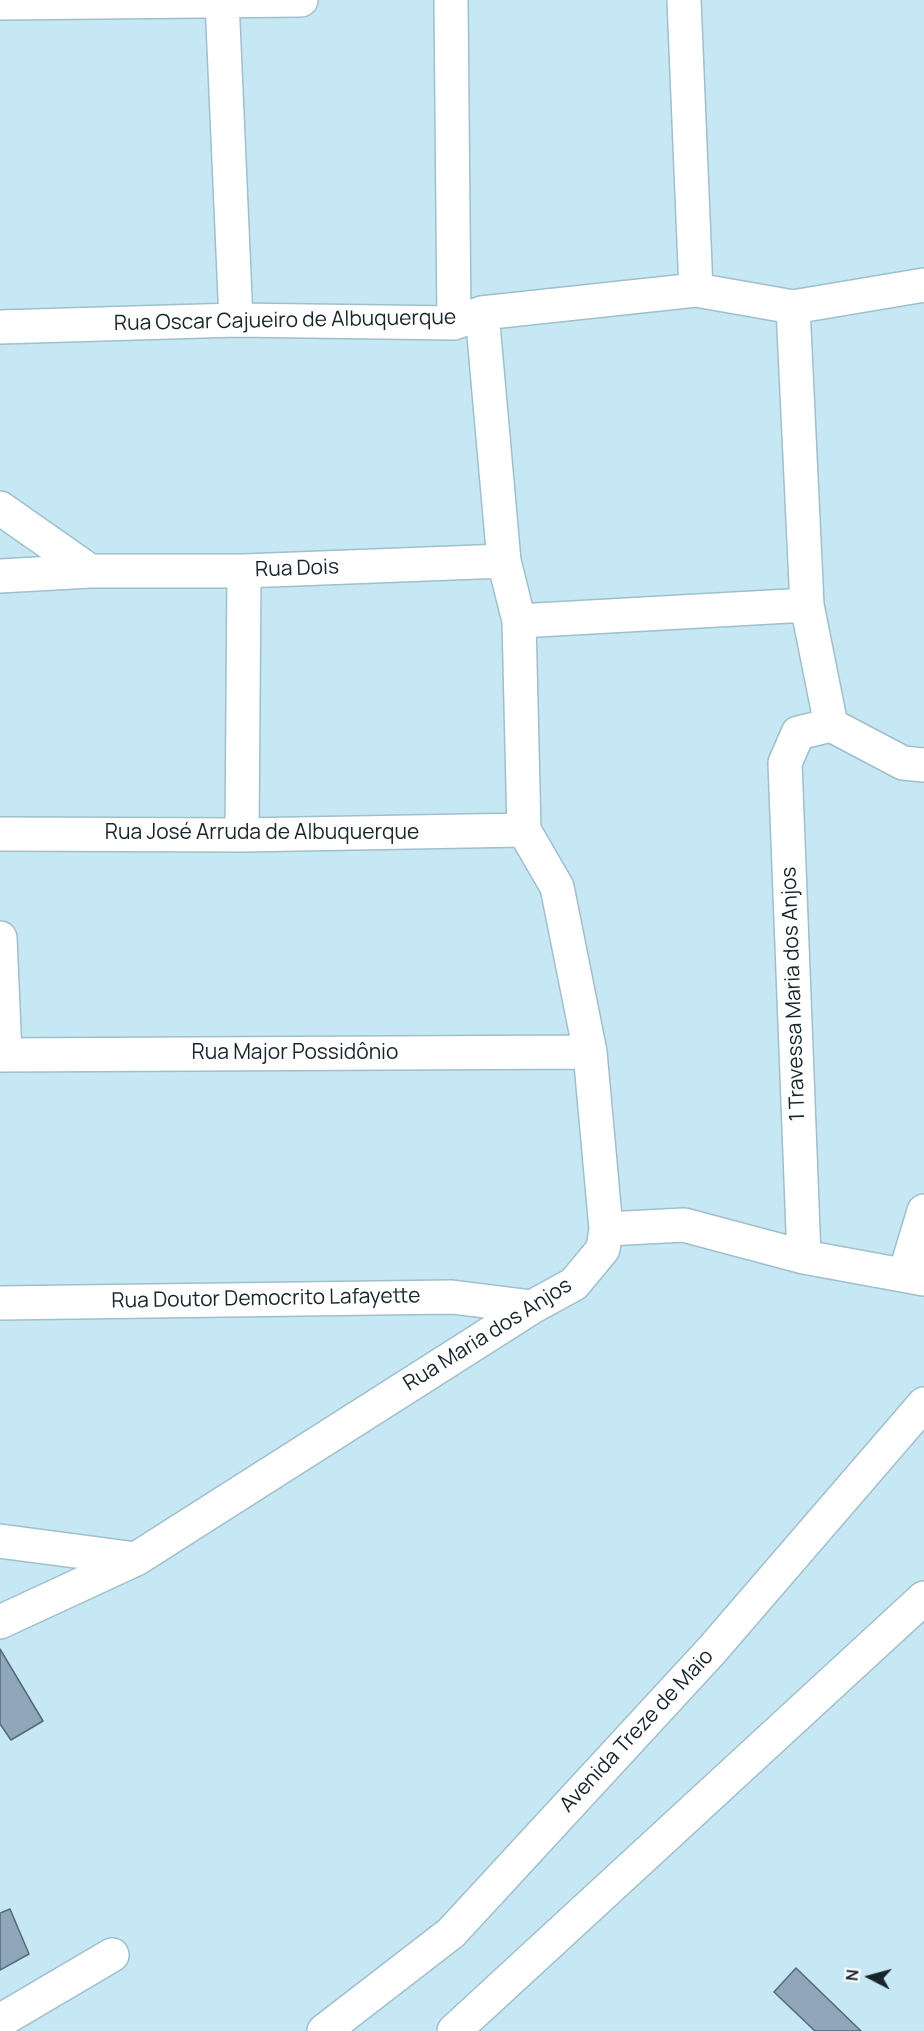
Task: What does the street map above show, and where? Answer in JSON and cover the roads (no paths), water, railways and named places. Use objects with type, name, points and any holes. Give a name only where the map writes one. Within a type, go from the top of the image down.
[{"type":"street","points":[[0,3],[301,0]]},
{"type":"street","points":[[451,0],[468,318],[504,561],[519,621],[524,830],[557,887],[590,1052],[606,1229],[684,1225],[804,1257],[915,1276],[924,1211]]},
{"type":"street","points":[[684,0],[696,290]]},
{"type":"street","points":[[222,1],[236,320]]},
{"type":"street","name":"Rua Oscar Cajueiro de Albuquerque","points":[[0,327],[236,320],[468,318],[696,290],[793,307],[924,285]]},
{"type":"street","points":[[793,307],[807,605],[831,725],[903,763],[924,765]]},
{"type":"street","points":[[0,508],[90,571]]},
{"type":"street","name":"Rua Dois","points":[[0,576],[90,571],[244,571],[504,561]]},
{"type":"street","points":[[242,835],[244,571]]},
{"type":"street","points":[[519,621],[807,605]]},
{"type":"street","name":"1 Travessa Maria dos Anjos","points":[[804,1257],[785,763],[798,733],[831,725]]},
{"type":"street","name":"Rua José Arruda de Albuquerque","points":[[0,834],[242,835],[524,830]]},
{"type":"street","points":[[0,938],[3,1054]]},
{"type":"street","name":"Rua Major Possidônio","points":[[3,1054],[590,1052]]},
{"type":"street","name":"Rua Maria dos Anjos","points":[[0,1622],[136,1559],[532,1307],[574,1284],[603,1249],[606,1229]]},
{"type":"street","name":"Rua Doutor Democrito Lafayette","points":[[0,1303],[452,1297],[532,1307]]},
{"type":"street","name":"Avenida Treze de Maio","points":[[324,2031],[451,1933],[712,1650],[924,1404]]},
{"type":"street","points":[[0,1541],[136,1559]]},
{"type":"street","points":[[454,2031],[924,1598]]},
{"type":"street","points":[[0,2021],[112,1955]]}]
